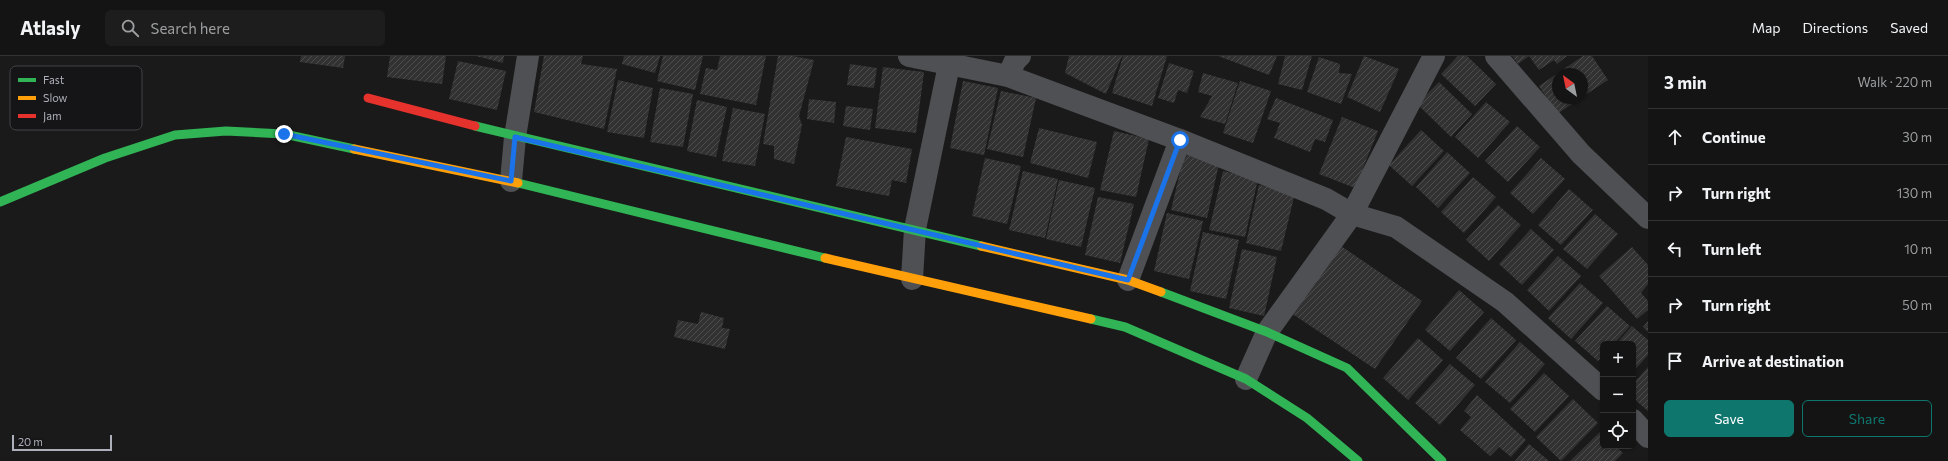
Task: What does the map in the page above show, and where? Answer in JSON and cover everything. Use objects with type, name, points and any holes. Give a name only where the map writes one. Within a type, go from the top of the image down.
[{"type":"street","points":[[511,181],[515,137],[528,56]]},
{"type":"street","points":[[909,56],[950,60],[1008,76],[1180,140],[1326,199],[1352,214],[1396,227],[1505,302],[1600,387]]},
{"type":"street","points":[[1008,76],[1015,61],[1020,56]]},
{"type":"street","points":[[1246,379],[1266,332],[1352,214],[1434,56]]},
{"type":"street","points":[[1496,56],[1581,154],[1648,218]]},
{"type":"street","points":[[912,279],[915,229],[950,60]]},
{"type":"street","points":[[368,98],[515,137],[915,229],[1128,280],[1266,332],[1347,368],[1442,461]]},
{"type":"street","points":[[0,202],[105,158],[175,135],[226,131],[284,134],[511,181],[912,279],[1125,327],[1246,379],[1307,418],[1358,461]]},
{"type":"street","points":[[1128,280],[1180,140]]},
{"type":"street","points":[[1636,423],[1648,437]]},
{"type":"building","points":[[301,56],[345,56],[343,68],[300,62]]},
{"type":"building","points":[[390,56],[446,56],[442,84],[387,77]]},
{"type":"building","points":[[476,56],[504,56],[503,63]]},
{"type":"building","points":[[544,56],[583,56],[581,64],[617,69],[604,129],[534,112]]},
{"type":"building","points":[[624,56],[660,56],[655,73],[622,64]]},
{"type":"building","points":[[663,56],[703,56],[695,90],[657,81]]},
{"type":"building","points":[[720,56],[766,56],[756,105],[700,94],[706,68],[717,70]]},
{"type":"building","points":[[778,56],[793,56],[814,60],[799,116],[802,125],[794,164],[774,159],[774,146],[763,144]]},
{"type":"building","points":[[1069,56],[1122,56],[1106,94],[1065,73]]},
{"type":"building","points":[[1123,56],[1167,56],[1152,106],[1112,93]]},
{"type":"building","points":[[1218,56],[1277,56],[1269,75]]},
{"type":"building","points":[[1285,56],[1312,56],[1302,90],[1278,84]]},
{"type":"building","points":[[1364,56],[1399,69],[1380,112],[1347,97]]},
{"type":"building","points":[[1458,56],[1467,56],[1496,84],[1475,106],[1441,74]]},
{"type":"building","points":[[1512,56],[1529,56],[1518,64]]},
{"type":"building","points":[[1529,56],[1567,56],[1557,64],[1554,60],[1539,70]]},
{"type":"building","points":[[1583,56],[1592,56],[1608,80],[1588,93],[1588,68],[1565,68]]},
{"type":"building","points":[[1319,57],[1340,64],[1339,73],[1352,74],[1341,104],[1307,92]]},
{"type":"building","points":[[458,61],[506,71],[497,110],[449,99]]},
{"type":"building","points":[[1169,63],[1194,71],[1187,93],[1178,90],[1174,103],[1158,98]]},
{"type":"building","points":[[850,64],[877,68],[874,88],[847,85]]},
{"type":"building","points":[[883,67],[924,72],[916,133],[875,128]]},
{"type":"building","points":[[1203,73],[1238,83],[1225,124],[1200,117],[1212,96],[1198,92]]},
{"type":"building","points":[[1552,77],[1552,104],[1572,104],[1557,114],[1539,86]]},
{"type":"building","points":[[618,80],[653,88],[644,138],[607,132]]},
{"type":"building","points":[[963,81],[998,88],[984,155],[950,148]]},
{"type":"building","points":[[1240,81],[1271,91],[1253,143],[1223,133]]},
{"type":"building","points":[[1439,82],[1472,114],[1451,137],[1417,104]]},
{"type":"building","points":[[660,88],[693,94],[683,147],[650,142]]},
{"type":"building","points":[[1001,91],[1036,98],[1023,157],[987,149]]},
{"type":"building","points":[[1276,98],[1333,120],[1325,142],[1315,139],[1310,152],[1274,138],[1280,123],[1267,119]]},
{"type":"building","points":[[809,99],[836,102],[834,123],[807,119]]},
{"type":"building","points":[[697,100],[727,107],[716,157],[687,151]]},
{"type":"building","points":[[1486,102],[1510,122],[1478,158],[1455,137]]},
{"type":"building","points":[[846,106],[873,109],[870,130],[843,126]]},
{"type":"building","points":[[733,108],[765,114],[755,166],[722,161]]},
{"type":"building","points":[[1342,117],[1378,131],[1355,188],[1319,174]]},
{"type":"building","points":[[1517,126],[1540,147],[1508,182],[1485,161]]},
{"type":"building","points":[[1039,128],[1097,142],[1088,178],[1030,163]]},
{"type":"building","points":[[1421,130],[1444,151],[1412,186],[1389,165]]},
{"type":"building","points":[[1114,131],[1149,139],[1136,197],[1100,190]]},
{"type":"building","points":[[846,137],[912,149],[906,183],[892,180],[889,196],[836,186]]},
{"type":"building","points":[[1185,151],[1220,159],[1207,218],[1171,210]]},
{"type":"building","points":[[1447,152],[1470,173],[1438,208],[1416,187]]},
{"type":"building","points":[[985,158],[1021,166],[1007,224],[972,216]]},
{"type":"building","points":[[1541,158],[1565,179],[1533,214],[1510,193]]},
{"type":"building","points":[[1023,171],[1058,179],[1045,238],[1009,230]]},
{"type":"building","points":[[1223,171],[1258,179],[1245,237],[1209,230]]},
{"type":"building","points":[[1473,177],[1496,197],[1464,233],[1441,212]]},
{"type":"building","points":[[1059,180],[1095,188],[1081,247],[1046,239]]},
{"type":"building","points":[[1259,185],[1295,193],[1281,251],[1246,243]]},
{"type":"building","points":[[1569,189],[1593,210],[1561,245],[1538,225]]},
{"type":"building","points":[[1098,197],[1134,204],[1120,263],[1085,255]]},
{"type":"building","points":[[1498,205],[1521,225],[1489,261],[1466,240]]},
{"type":"building","points":[[1167,213],[1203,221],[1189,279],[1154,271]]},
{"type":"building","points":[[1595,214],[1618,234],[1587,269],[1563,249]]},
{"type":"building","points":[[1531,229],[1554,250],[1522,285],[1499,264]]},
{"type":"building","points":[[1203,232],[1239,240],[1226,299],[1190,291]]},
{"type":"building","points":[[1338,244],[1422,301],[1375,369],[1291,313]]},
{"type":"building","points":[[1632,247],[1648,265],[1648,284],[1641,293],[1648,301],[1648,310],[1637,319],[1599,276]]},
{"type":"building","points":[[1242,249],[1277,257],[1264,316],[1229,308]]},
{"type":"building","points":[[1558,256],[1581,276],[1549,311],[1527,290]]},
{"type":"building","points":[[1580,283],[1603,303],[1571,339],[1548,318]]},
{"type":"building","points":[[1459,290],[1484,312],[1450,351],[1425,330]]},
{"type":"building","points":[[1607,306],[1630,326],[1617,341],[1600,341],[1600,359],[1598,361],[1575,341]]},
{"type":"building","points":[[701,312],[724,318],[722,328],[730,329],[725,349],[674,337],[678,320],[698,324]]},
{"type":"building","points":[[1491,318],[1516,340],[1481,379],[1456,358]]},
{"type":"building","points":[[1648,321],[1648,332],[1643,327]]},
{"type":"building","points":[[1632,326],[1648,340],[1648,355],[1636,369],[1636,341],[1619,341]]},
{"type":"building","points":[[1418,338],[1443,360],[1408,400],[1383,378]]},
{"type":"building","points":[[1520,342],[1545,364],[1510,403],[1485,382]]},
{"type":"building","points":[[1450,364],[1475,385],[1440,425],[1415,403]]},
{"type":"building","points":[[1648,367],[1648,411],[1636,401],[1636,381]]},
{"type":"building","points":[[1544,373],[1569,396],[1535,432],[1510,409]]},
{"type":"building","points":[[1477,395],[1526,440],[1511,457],[1499,447],[1490,456],[1460,430],[1471,417],[1464,411]]},
{"type":"building","points":[[1573,399],[1598,423],[1561,461],[1536,437]]},
{"type":"building","points":[[1600,432],[1600,449],[1619,449],[1623,453],[1615,461],[1570,461]]},
{"type":"building","points":[[1529,444],[1549,461],[1515,461]]},
{"type":"traffic: fast","points":[[475,126],[981,246]]},
{"type":"traffic: fast","points":[[0,202],[105,158],[175,135],[226,131],[284,134],[354,149]]},
{"type":"traffic: fast","points":[[518,183],[825,258]]},
{"type":"traffic: fast","points":[[1161,292],[1267,332],[1347,368],[1442,461]]},
{"type":"traffic: fast","points":[[1091,319],[1125,327],[1246,379],[1307,418],[1358,461]]},
{"type":"traffic: slow","points":[[354,149],[518,183]]},
{"type":"traffic: slow","points":[[981,246],[1128,280],[1161,292]]},
{"type":"traffic: slow","points":[[825,258],[1091,319]]},
{"type":"traffic: jam","points":[[368,98],[475,126]]},
{"type":"route","points":[[284,134],[511,181],[515,137],[915,229],[1128,280],[1180,140]]}]
